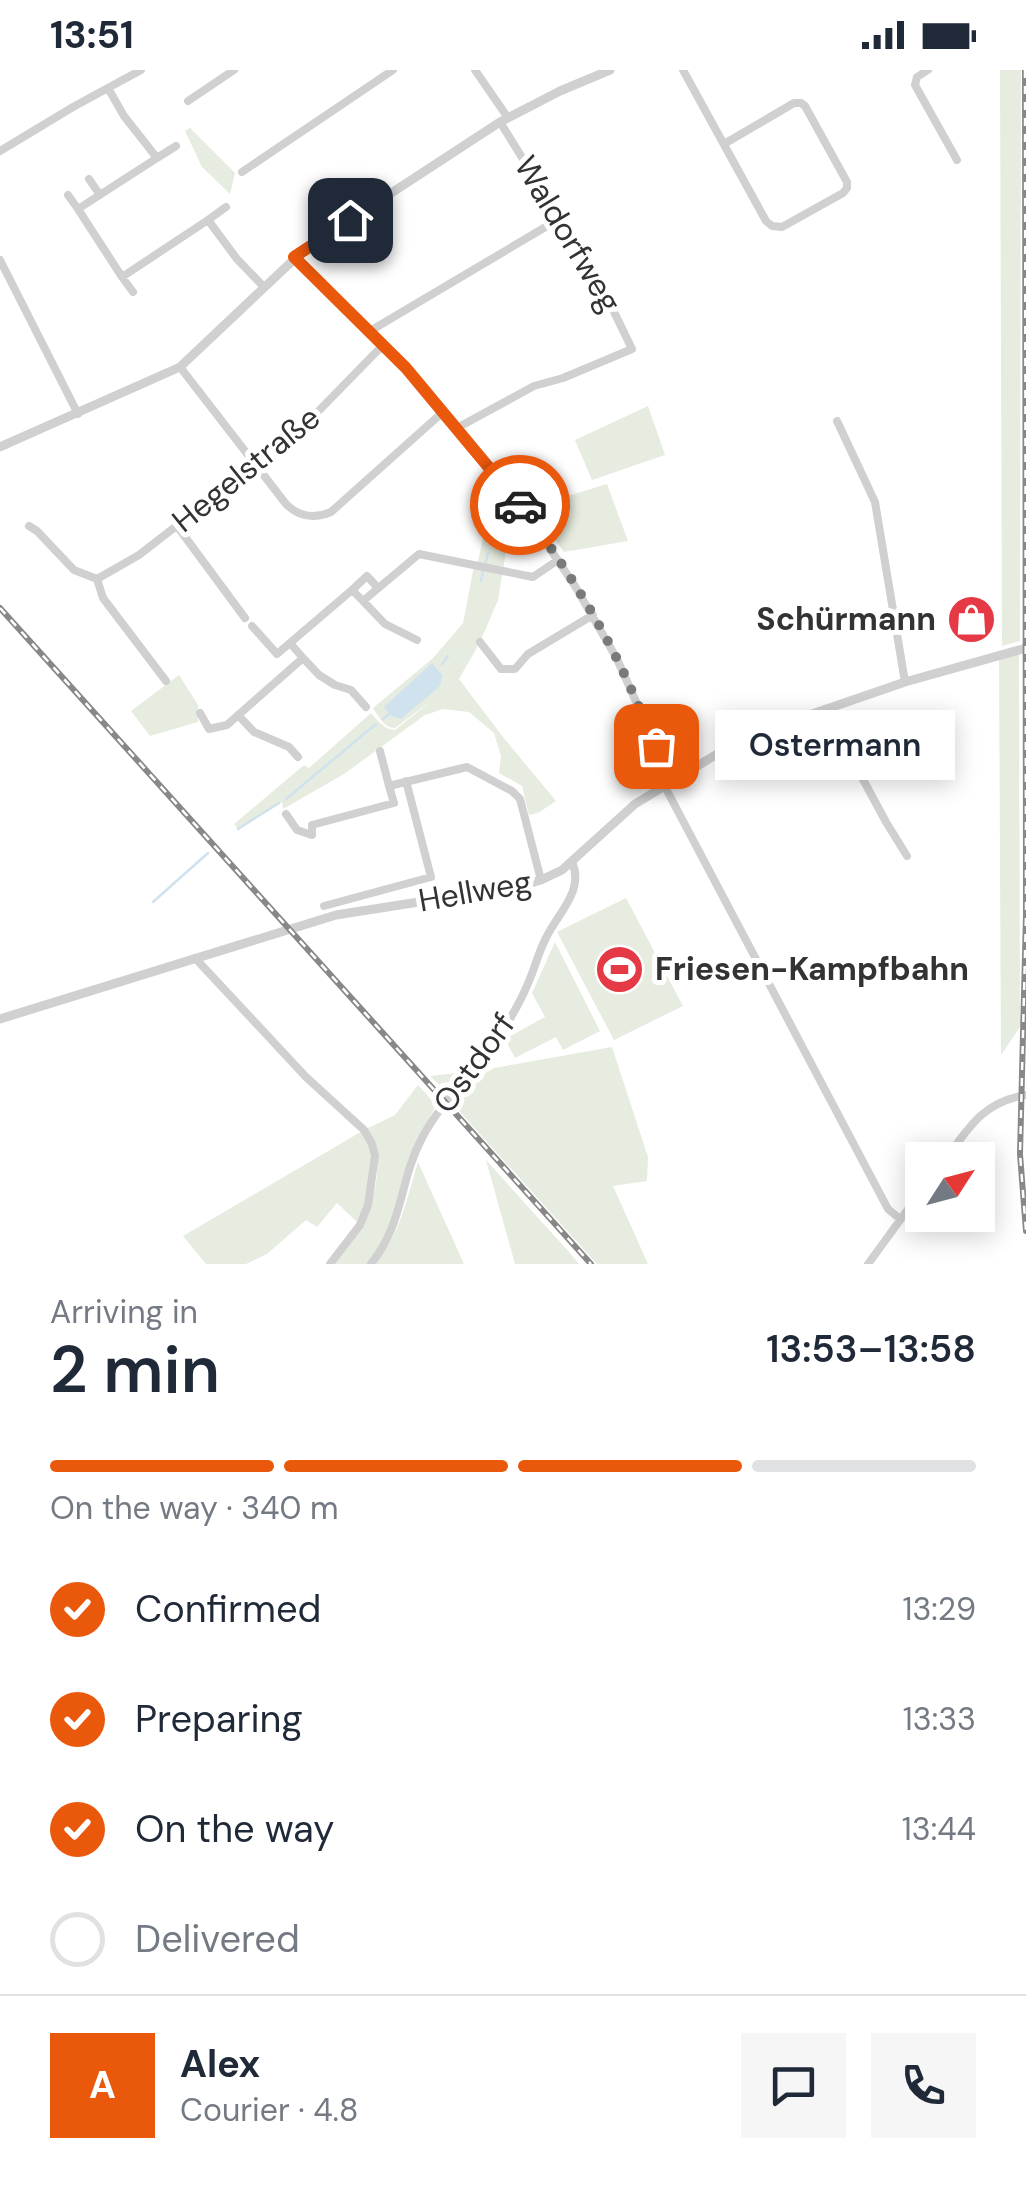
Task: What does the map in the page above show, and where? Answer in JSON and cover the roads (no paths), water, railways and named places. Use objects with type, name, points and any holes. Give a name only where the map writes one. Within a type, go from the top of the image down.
[{"type":"street","points":[[0,152],[141,70]]},
{"type":"street","points":[[188,101],[234,70]]},
{"type":"street","points":[[242,172],[394,70]]},
{"type":"street","points":[[478,74],[492,70]]},
{"type":"street","points":[[0,447],[180,366],[294,257],[504,120],[610,70]]},
{"type":"street","points":[[683,70],[724,144],[770,225],[782,227],[846,191],[847,182],[815,123],[805,106],[796,102],[724,144]]},
{"type":"street","points":[[928,70],[917,77],[916,89],[957,160]]},
{"type":"street","name":"Waldorfweg","points":[[457,428],[534,386],[564,378],[632,348],[602,286],[559,219],[478,74]]},
{"type":"street","points":[[108,88],[157,158]]},
{"type":"street","points":[[78,210],[176,146]]},
{"type":"street","points":[[89,180],[100,195]]},
{"type":"street","points":[[68,195],[133,292]]},
{"type":"street","points":[[122,277],[226,206]]},
{"type":"street","points":[[370,331],[559,219]]},
{"type":"street","points":[[208,220],[236,259],[264,287]]},
{"type":"street","points":[[294,257],[384,344],[457,428],[514,498],[593,615],[617,658],[667,783],[888,1209],[900,1219]]},
{"type":"street","points":[[0,260],[78,414]]},
{"type":"street","name":"Hegelstraße","points":[[97,579],[139,554],[300,430],[384,344]]},
{"type":"street","points":[[180,366],[290,508],[307,516],[331,512],[443,412]]},
{"type":"street","points":[[837,421],[875,502],[905,682]]},
{"type":"street","points":[[29,526],[74,570],[97,579],[103,598],[166,682]]},
{"type":"street","points":[[177,526],[245,618]]},
{"type":"street","points":[[362,601],[419,554],[533,577],[558,560]]},
{"type":"street","points":[[277,654],[367,576],[378,588]]},
{"type":"street","points":[[352,590],[385,624],[418,640]]},
{"type":"street","points":[[480,642],[501,669],[515,669],[528,654],[593,615]]},
{"type":"street","points":[[252,626],[290,670]]},
{"type":"street","points":[[290,643],[319,675],[352,690],[366,707]]},
{"type":"street","name":"Hellweg","points":[[0,1019],[336,915],[542,880],[572,862],[617,818],[745,737],[905,682],[1026,648]]},
{"type":"street","points":[[200,713],[209,730],[227,725],[304,658]]},
{"type":"street","points":[[825,708],[907,856]]},
{"type":"street","points":[[238,715],[254,732],[289,748],[298,757]]},
{"type":"street","points":[[380,751],[394,804]]},
{"type":"street","points":[[389,786],[467,767],[512,791],[520,799],[542,880]]},
{"type":"street","points":[[324,906],[431,877],[406,781]]},
{"type":"street","points":[[286,814],[298,830],[312,835],[312,825],[411,799]]},
{"type":"street","name":"Ostdorf","points":[[371,1264],[388,1240],[424,1133],[441,1105],[465,1082],[500,1035],[528,985],[546,937],[571,898],[576,871],[572,862]]},
{"type":"street","points":[[195,958],[306,1077],[364,1130],[372,1144],[375,1156],[368,1205],[360,1225],[330,1264]]},
{"type":"street","points":[[958,1142],[985,1111],[1003,1100],[1026,1095]]},
{"type":"street","points":[[868,1264],[905,1212]]},
{"type":"water","points":[[432,663],[442,675],[440,686],[401,719],[392,716],[384,707]]},
{"type":"waterway","points":[[486,562],[488,553]]},
{"type":"waterway","points":[[481,581],[483,571]]},
{"type":"waterway","points":[[442,664],[448,656]]},
{"type":"waterway","points":[[383,719],[390,713]]},
{"type":"waterway","points":[[286,799],[376,724]]},
{"type":"waterway","points":[[238,829],[279,803]]},
{"type":"waterway","points":[[153,902],[208,853]]},
{"type":"railway","points":[[1025,70],[1026,914],[1020,1154],[1026,1231]]},
{"type":"railway","points":[[0,608],[591,1264]]},
{"type":"place","name":"Schürmann","points":[[971,619]]},
{"type":"place","name":"Ostermann","points":[[656,746]]},
{"type":"place","name":"Friesen-Kampfbahn","points":[[620,969]]}]
